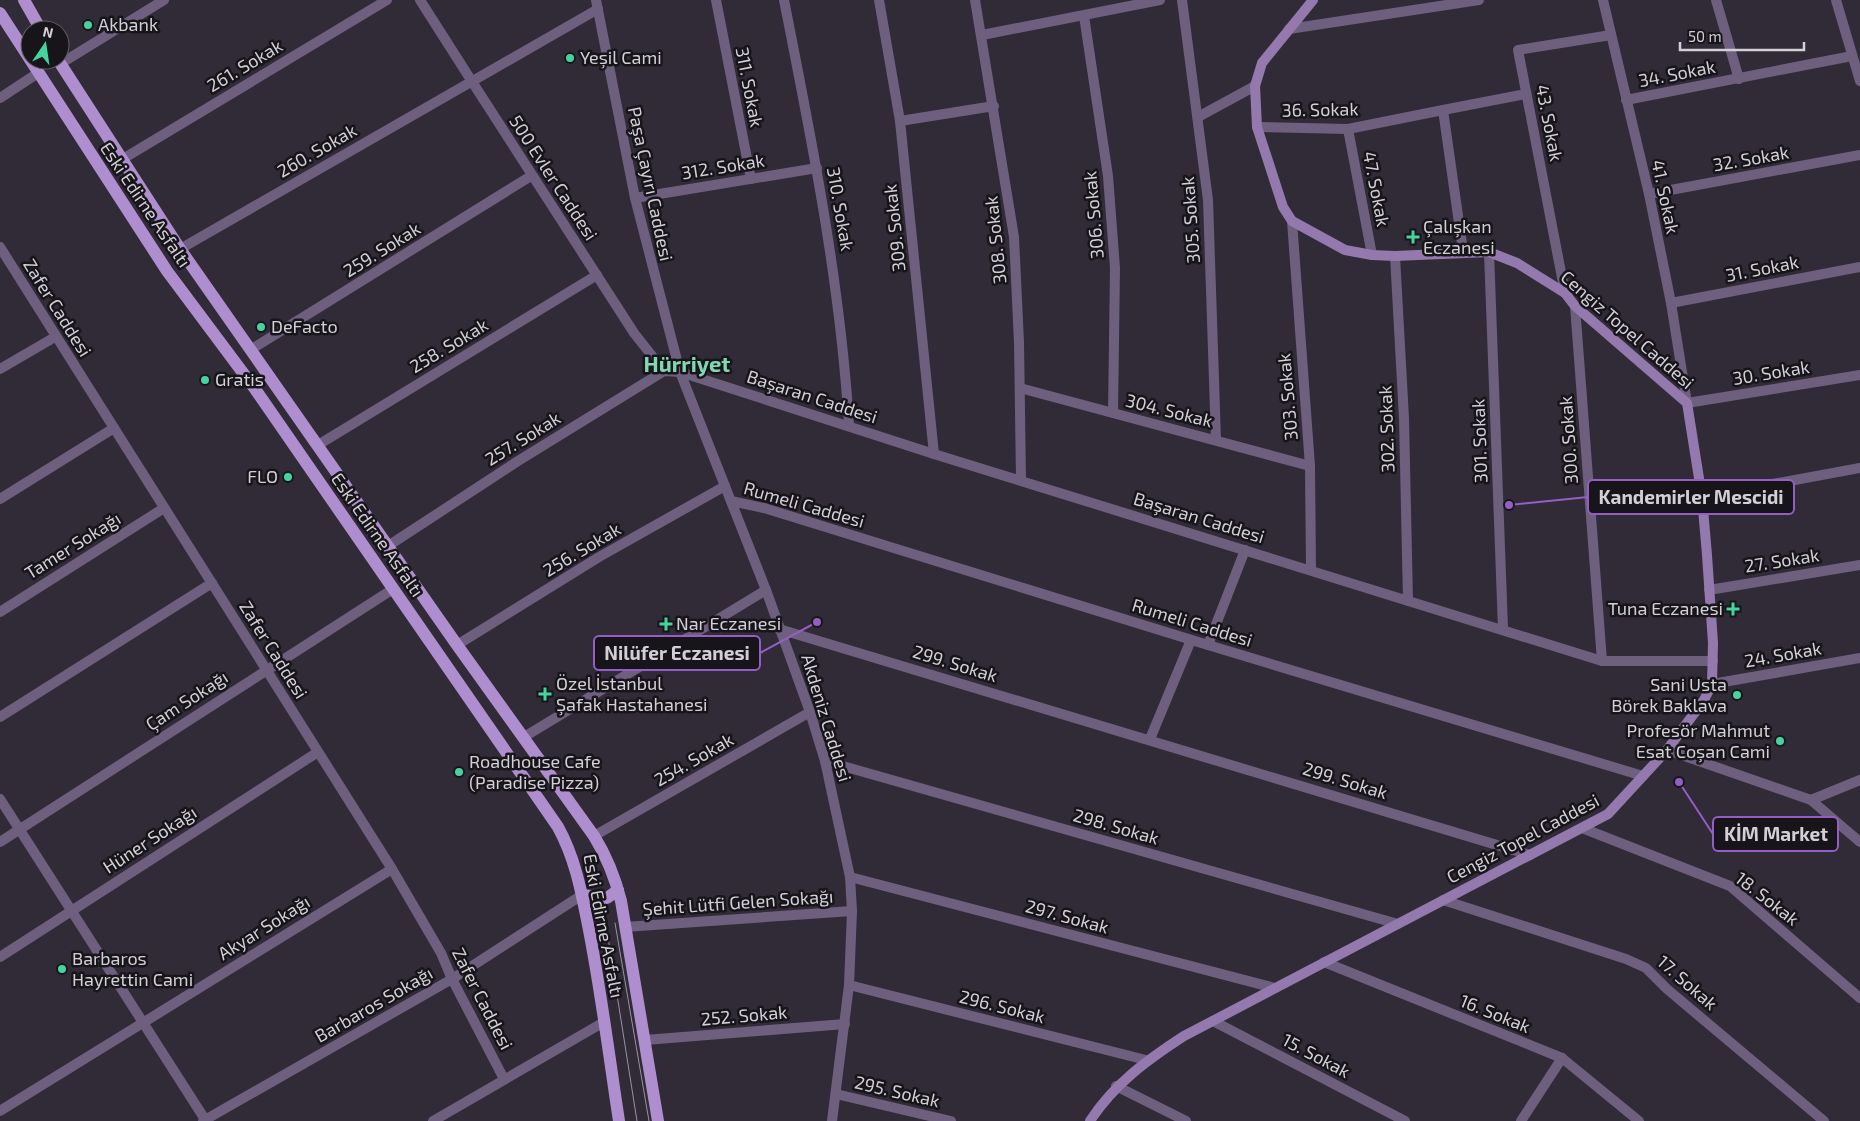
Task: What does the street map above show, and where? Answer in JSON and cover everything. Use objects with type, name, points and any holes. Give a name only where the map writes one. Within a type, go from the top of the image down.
[{"type":"main road","points":[[24,0],[35,20]]},
{"type":"main road","points":[[1292,221],[1283,207],[1257,127],[1255,86],[1262,63],[1313,0]]},
{"type":"main road","name":"Eski Edirne Asfaltı","points":[[0,13],[167,272],[255,389],[558,827],[574,863],[582,895],[620,1121]]},
{"type":"main road","name":"Eski Edirne Asfaltı","points":[[64,70],[180,249],[457,645],[594,836],[611,866],[625,927],[658,1121]]},
{"type":"main road","name":"Cengiz Topel Caddesi","points":[[1090,1121],[1116,1086],[1146,1060],[1213,1021],[1608,814],[1667,750],[1704,700],[1712,684],[1713,661],[1702,497],[1687,403],[1575,306],[1565,293],[1517,263],[1489,252],[1463,251],[1395,256],[1372,255],[1345,250],[1292,221]]},
{"type":"main road","points":[[380,569],[388,546]]},
{"type":"main road","points":[[582,895],[607,898],[618,890]]},
{"type":"street","points":[[70,56],[164,0]]},
{"type":"street","name":"261. Sokak","points":[[121,160],[387,0]]},
{"type":"street","name":"500 Evler Caddesi","points":[[420,0],[531,176],[634,333],[664,370]]},
{"type":"street","name":"311. Sokak","points":[[716,0],[751,180]]},
{"type":"street","name":"310. Sokak","points":[[784,0],[817,168],[843,339],[849,426]]},
{"type":"street","name":"309. Sokak","points":[[879,0],[900,121],[934,454]]},
{"type":"street","name":"308. Sokak","points":[[975,0],[994,106],[1014,237],[1020,388],[1021,480]]},
{"type":"street","points":[[982,35],[1160,0]]},
{"type":"street","name":"305. Sokak","points":[[1182,0],[1208,200],[1216,440]]},
{"type":"street","points":[[1289,29],[1479,0]]},
{"type":"street","name":"41. Sokak","points":[[1603,0],[1649,194],[1671,302],[1687,403]]},
{"type":"street","points":[[1716,0],[1739,79]]},
{"type":"street","points":[[1836,0],[1860,81]]},
{"type":"street","name":"260. Sokak","points":[[180,249],[471,80],[597,4]]},
{"type":"street","name":"Paşa Çayırı Caddesi","points":[[597,4],[635,198],[680,372]]},
{"type":"street","name":"306. Sokak","points":[[1084,16],[1108,176],[1113,250],[1113,413]]},
{"type":"street","name":"43. Sokak","points":[[1565,293],[1518,50],[1610,35]]},
{"type":"street","name":"34. Sokak","points":[[1626,100],[1852,56]]},
{"type":"street","points":[[0,98],[38,73]]},
{"type":"street","points":[[1198,117],[1255,86]]},
{"type":"street","name":"36. Sokak","points":[[1257,127],[1348,129],[1526,94]]},
{"type":"street","points":[[900,121],[994,106]]},
{"type":"street","points":[[1443,110],[1463,251]]},
{"type":"street","name":"47. Sokak","points":[[1348,129],[1372,255]]},
{"type":"street","name":"32. Sokak","points":[[1649,194],[1860,156]]},
{"type":"street","name":"312. Sokak","points":[[635,198],[817,168]]},
{"type":"street","name":"259. Sokak","points":[[250,350],[531,176]]},
{"type":"street","name":"303. Sokak","points":[[1292,221],[1310,466],[1311,570]]},
{"type":"street","name":"Zafer Caddesi","points":[[0,247],[392,869],[441,953],[452,980],[504,1079]]},
{"type":"street","name":"301. Sokak","points":[[1489,252],[1503,629]]},
{"type":"street","name":"302. Sokak","points":[[1395,256],[1404,418],[1408,601]]},
{"type":"street","name":"31. Sokak","points":[[1671,302],[1860,266]]},
{"type":"street","name":"258. Sokak","points":[[318,445],[596,275]]},
{"type":"street","name":"300. Sokak","points":[[1575,306],[1602,661]]},
{"type":"street","points":[[0,369],[56,337]]},
{"type":"street","points":[[664,370],[680,372]]},
{"type":"street","name":"257. Sokak","points":[[388,546],[518,461],[664,370]]},
{"type":"street","name":"Başaran Caddesi","points":[[680,372],[934,454],[1602,661],[1713,661]]},
{"type":"street","name":"Akdeniz Caddesi","points":[[680,372],[766,590],[810,712],[825,761],[850,877],[852,911],[849,985],[832,1121]]},
{"type":"street","name":"30. Sokak","points":[[1687,403],[1860,375]]},
{"type":"street","name":"304. Sokak","points":[[1020,388],[1310,466]]},
{"type":"street","points":[[0,499],[114,428]]},
{"type":"street","points":[[1702,497],[1860,468]]},
{"type":"street","name":"256. Sokak","points":[[457,645],[599,557],[725,486]]},
{"type":"street","name":"Rumeli Caddesi","points":[[730,501],[764,508],[1191,640],[1643,776]]},
{"type":"street","name":"Tamer Sokağı","points":[[0,612],[164,508]]},
{"type":"street","points":[[1208,645],[1245,550]]},
{"type":"street","name":"27. Sokak","points":[[1709,590],[1860,565]]},
{"type":"street","points":[[0,717],[212,583]]},
{"type":"street","name":"Çam Sokağı","points":[[0,842],[393,589]]},
{"type":"street","points":[[524,737],[766,590]]},
{"type":"street","name":"299. Sokak","points":[[779,629],[1150,739],[1530,855]]},
{"type":"street","points":[[1150,739],[1191,640]]},
{"type":"street","name":"24. Sokak","points":[[1712,684],[1860,658]]},
{"type":"street","name":"254. Sokak","points":[[594,836],[810,712]]},
{"type":"street","points":[[1667,750],[1811,800],[1860,842]]},
{"type":"street","name":"Hüner Sokağı","points":[[0,957],[318,752]]},
{"type":"street","name":"298. Sokak","points":[[825,761],[1398,924]]},
{"type":"street","points":[[1811,800],[1860,780]]},
{"type":"street","points":[[0,799],[70,911],[144,1021],[205,1120]]},
{"type":"street","name":"18. Sokak","points":[[1582,828],[1730,886],[1860,998]]},
{"type":"street","name":"Akyar Sokağı","points":[[0,1111],[392,869]]},
{"type":"street","name":"297. Sokak","points":[[850,877],[1275,988]]},
{"type":"street","name":"Barbaros Sokağı","points":[[205,1120],[452,980],[582,895]]},
{"type":"street","name":"17. Sokak","points":[[1443,900],[1626,959],[1646,968],[1675,995],[1824,1121]]},
{"type":"street","name":"Şehit Lütfi Gelen Sokağı","points":[[625,927],[852,911]]},
{"type":"street","name":"16. Sokak","points":[[1324,962],[1562,1058],[1639,1121]]},
{"type":"street","name":"296. Sokak","points":[[849,985],[1146,1060]]},
{"type":"street","name":"15. Sokak","points":[[1213,1021],[1405,1121]]},
{"type":"street","points":[[433,1121],[604,1022]]},
{"type":"street","name":"252. Sokak","points":[[645,1040],[845,1024]]},
{"type":"street","points":[[1521,1121],[1562,1058]]},
{"type":"street","points":[[1116,1086],[1186,1121]]},
{"type":"street","name":"295. Sokak","points":[[836,1094],[951,1121]]},
{"type":"tram line","points":[[615,923],[649,1121]]},
{"type":"tram line","points":[[606,925],[637,1121]]},
{"type":"place","name":"Akbank","points":[[88,25]]},
{"type":"place","name":"Yeşil Cami","points":[[570,58]]},
{"type":"place","name":"Çalışkan Eczanesi","points":[[1413,237]]},
{"type":"place","name":"DeFacto","points":[[261,327]]},
{"type":"place","name":"Gratis","points":[[205,380]]},
{"type":"place","name":"FLO","points":[[288,477]]},
{"type":"place","name":"Kandemirler Mescidi","points":[[1509,505]]},
{"type":"place","name":"Tuna Eczanesi","points":[[1733,609]]},
{"type":"place","name":"Nilüfer Eczanesi","points":[[817,622]]},
{"type":"place","name":"Nar Eczanesi","points":[[666,624]]},
{"type":"place","name":"Özel İstanbul Şafak Hastahanesi","points":[[545,694]]},
{"type":"place","name":"Sani Usta Börek Baklava","points":[[1737,695]]},
{"type":"place","name":"Profesör Mahmut Esat Coşan Cami","points":[[1780,741]]},
{"type":"place","name":"Roadhouse Cafe (Paradise Pizza)","points":[[459,772]]},
{"type":"place","name":"KİM Market","points":[[1679,782]]},
{"type":"place","name":"Barbaros Hayrettin Cami","points":[[62,969]]},
{"type":"district","name":"Hürriyet","points":[[687,364]]}]
